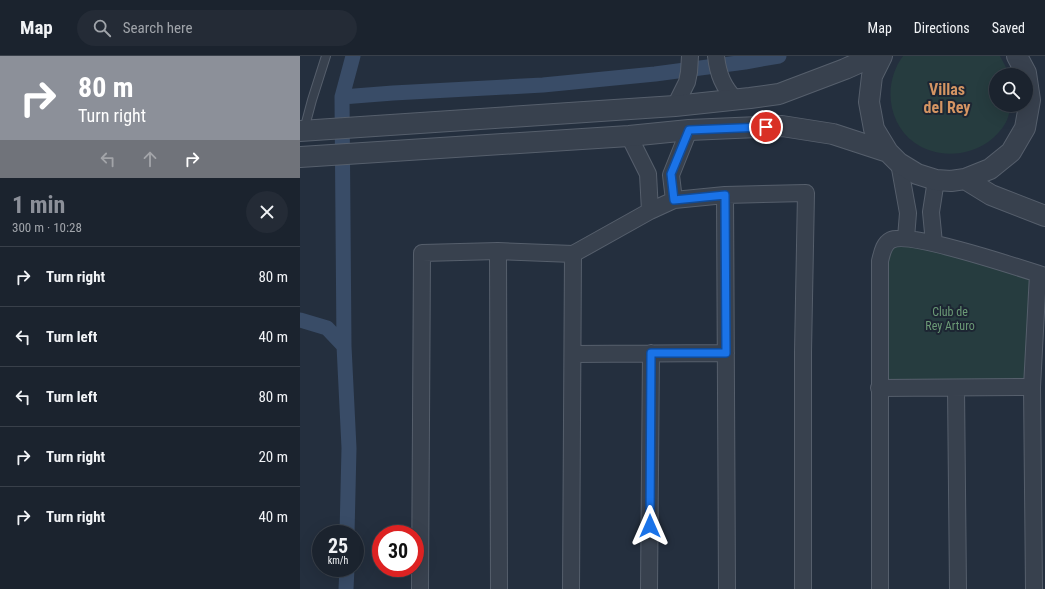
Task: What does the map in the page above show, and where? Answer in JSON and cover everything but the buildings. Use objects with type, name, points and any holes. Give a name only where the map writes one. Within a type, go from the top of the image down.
[{"type":"street","points":[[674,106],[687,82],[690,56]]},
{"type":"street","points":[[716,56],[717,68],[722,84],[727,92],[736,100]]},
{"type":"street","points":[[302,130],[390,126],[674,106],[736,100],[779,94],[845,70],[874,56]]},
{"type":"street","points":[[882,56],[872,76],[869,102],[874,129],[893,157],[908,213],[906,238]]},
{"type":"street","points":[[300,157],[629,136],[689,130],[782,126],[833,134],[893,157],[917,174],[936,180],[951,181],[965,179],[996,165],[1011,152],[1025,128],[1030,100],[1026,73],[1017,56]]},
{"type":"street","points":[[674,200],[671,174],[689,130]]},
{"type":"street","points":[[629,136],[648,174],[650,211]]},
{"type":"street","points":[[965,179],[991,195],[1045,216]]},
{"type":"street","points":[[934,243],[931,212],[936,180]]},
{"type":"street","points":[[420,589],[422,253],[498,251],[573,254],[650,211],[674,200],[725,195],[806,193],[803,352],[803,589]]},
{"type":"street","points":[[725,195],[727,589]]},
{"type":"street","points":[[880,589],[880,261],[883,248],[891,240],[906,238],[934,243],[1041,275],[1032,387],[1034,589]]},
{"type":"street","points":[[498,251],[499,589]]},
{"type":"street","points":[[571,589],[573,254]]},
{"type":"street","points":[[649,589],[651,353]]},
{"type":"street","points":[[573,354],[726,353]]},
{"type":"street","points":[[879,388],[1032,387]]},
{"type":"street","points":[[956,388],[958,589]]},
{"type":"lane","points":[[302,130],[326,56]]},
{"type":"green space","points":[[903,56],[1000,56],[1006,68],[989,68],[989,112],[1009,112],[1007,120],[1000,131],[990,140],[979,147],[966,152],[953,154],[940,153],[927,149],[915,143],[898,125],[891,102],[892,78]]},
{"type":"green space","name":"Club de Rey Arturo","points":[[891,240],[1038,274],[1032,387],[879,388],[880,261]]},
{"type":"waterway","points":[[344,346],[342,97],[353,56]]},
{"type":"waterway","points":[[342,97],[543,85],[655,74],[779,56]]},
{"type":"waterway","points":[[300,320],[327,328],[344,346],[349,448],[347,525]]},
{"type":"waterway","points":[[346,589],[347,577]]},
{"type":"district","name":"Villas del Rey","points":[[947,98]]},
{"type":"route","points":[[650,526],[651,353],[726,353],[725,195],[674,200],[671,174],[689,130],[766,127]]}]
